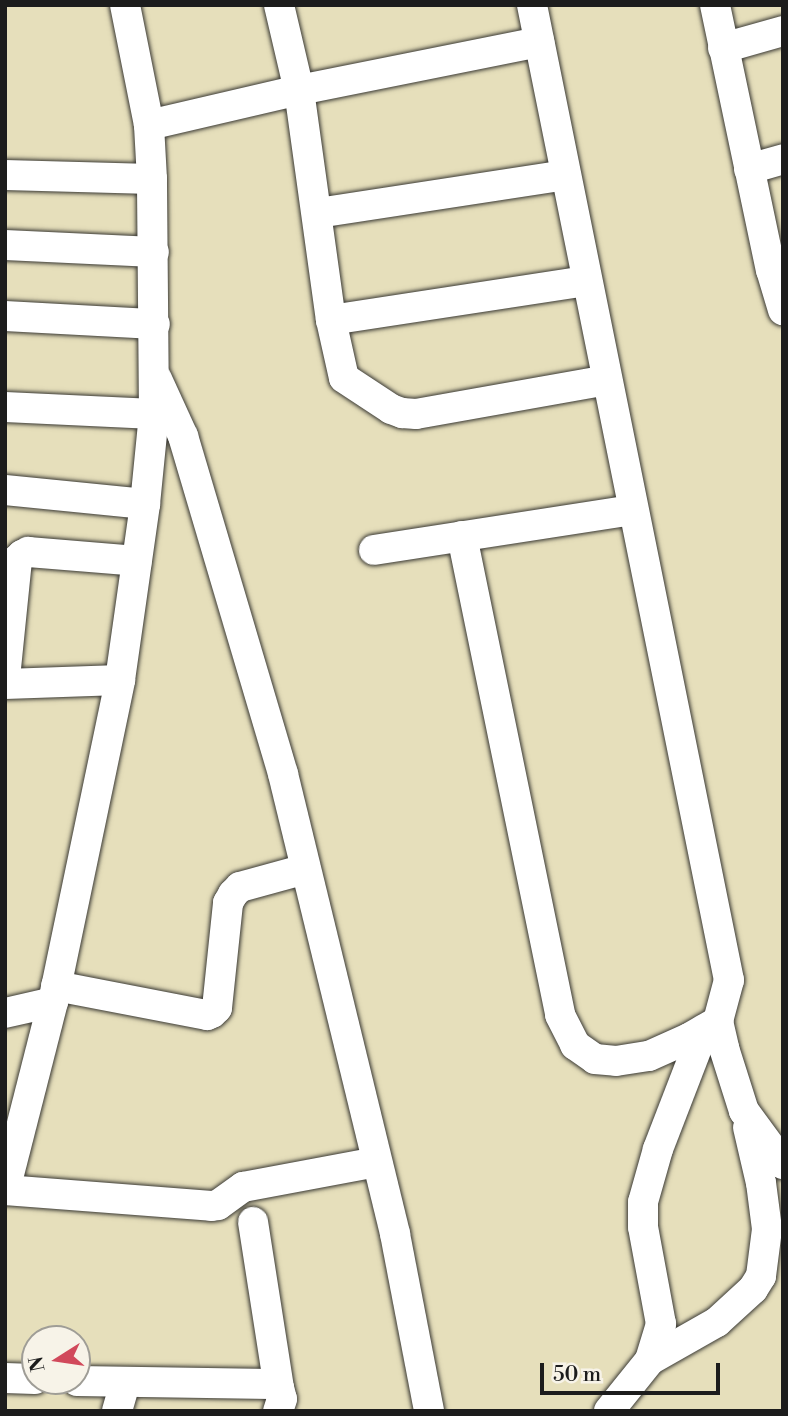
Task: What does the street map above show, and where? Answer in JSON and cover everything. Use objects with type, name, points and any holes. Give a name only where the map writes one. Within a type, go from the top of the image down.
[{"type":"street","points":[[124,5],[149,125],[152,179],[154,372],[145,504],[120,680],[55,994],[5,1190],[211,1206],[218,1205],[243,1187],[377,1162]]},
{"type":"street","points":[[279,5],[299,90],[331,320],[344,377],[402,413],[606,380]]},
{"type":"street","points":[[531,5],[729,980],[658,1149],[643,1202],[643,1227],[661,1315],[650,1360]]},
{"type":"street","points":[[715,5],[749,169],[780,293]]},
{"type":"street","points":[[723,48],[783,31]]},
{"type":"street","points":[[149,125],[299,90],[539,41]]},
{"type":"street","points":[[749,169],[783,159]]},
{"type":"street","points":[[5,175],[152,179]]},
{"type":"street","points":[[318,213],[565,175]]},
{"type":"street","points":[[5,245],[154,252]]},
{"type":"street","points":[[331,320],[585,281]]},
{"type":"street","points":[[5,316],[155,324]]},
{"type":"street","points":[[154,372],[183,436],[283,774],[395,1234],[429,1411]]},
{"type":"street","points":[[5,407],[153,414]]},
{"type":"street","points":[[5,490],[145,504]]},
{"type":"street","points":[[374,550],[633,510]]},
{"type":"street","points":[[462,536],[560,1015],[575,1045],[595,1059],[616,1060],[649,1056],[711,1025]]},
{"type":"street","points":[[5,678],[17,560],[22,555],[28,552],[137,561]]},
{"type":"street","points":[[5,684],[120,680]]},
{"type":"street","points":[[5,1013],[55,994],[207,1015],[212,1013],[217,1008],[228,903],[233,894],[240,887],[306,869]]},
{"type":"street","points":[[609,1411],[650,1360],[717,1322],[753,1289],[761,1276],[766,1256],[767,1229],[761,1183],[744,1111],[711,1025]]},
{"type":"street","points":[[744,1111],[783,1164]]},
{"type":"street","points":[[253,1222],[278,1399]]},
{"type":"street","points":[[91,1386],[121,1397],[271,1384],[278,1399]]}]
